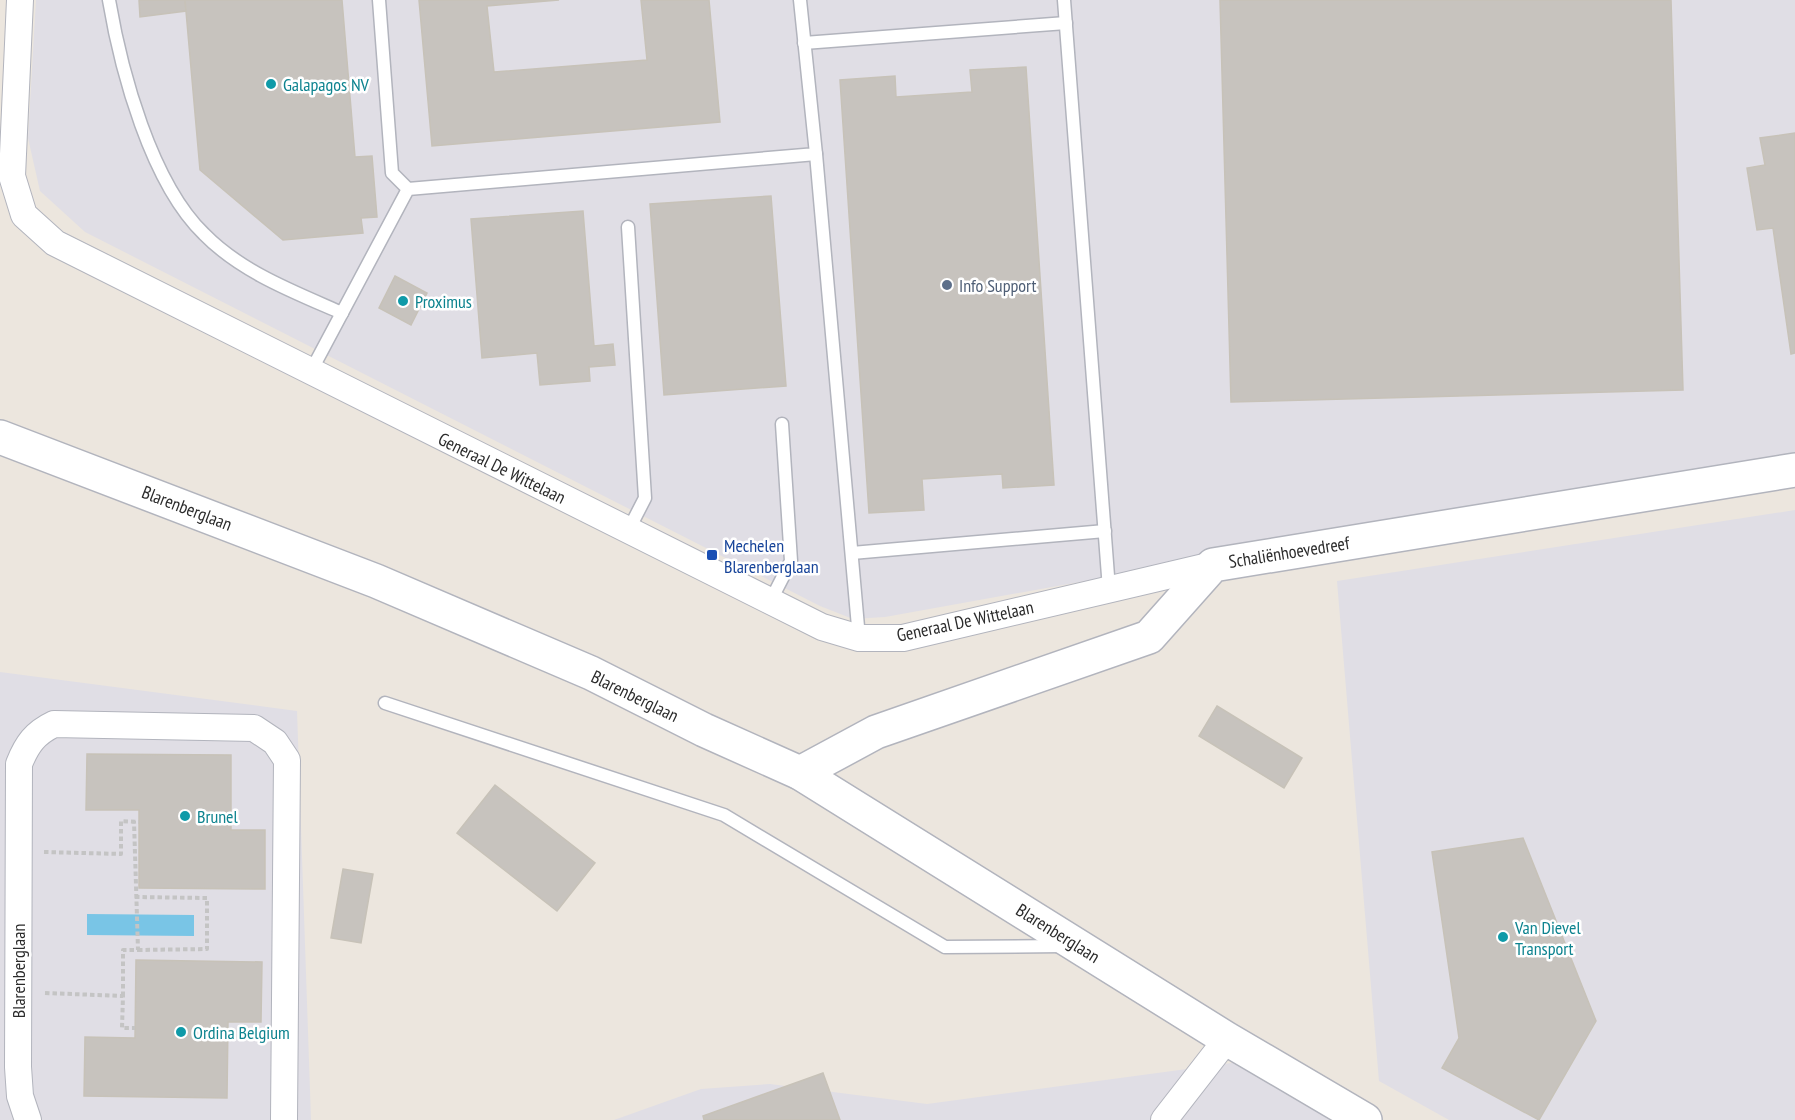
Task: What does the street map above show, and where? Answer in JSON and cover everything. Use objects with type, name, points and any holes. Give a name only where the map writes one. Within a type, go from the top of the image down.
[{"type":"street","name":"Generaal De Wittelaan","points":[[20,0],[12,176],[24,215],[55,243],[310,373],[822,627],[859,638],[903,638],[1213,565]]},
{"type":"street","name":"Blarenberglaan","points":[[0,437],[376,581],[591,673],[704,730],[800,773],[1227,1039],[1365,1120]]},
{"type":"street","name":"Schaliënhoevedreef","points":[[800,773],[876,732],[1149,637],[1213,565],[1795,470]]},
{"type":"street","name":"Blarenberglaan","points":[[28,1120],[20,1096],[18,1067],[19,764],[26,747],[39,731],[54,724],[254,728],[275,742],[286,760],[284,1120]]},
{"type":"street","points":[[1164,1120],[1227,1039]]},
{"type":"lane","points":[[109,0],[121,60],[140,121],[177,198],[203,234],[236,260],[290,290],[342,313]]},
{"type":"lane","points":[[379,0],[392,173],[408,189],[816,154]]},
{"type":"lane","points":[[800,0],[859,638]]},
{"type":"lane","points":[[1064,0],[1109,588]]},
{"type":"lane","points":[[804,43],[1066,23]]},
{"type":"lane","points":[[310,373],[408,189]]},
{"type":"lane","points":[[628,227],[645,498],[628,531]]},
{"type":"lane","points":[[770,602],[791,561],[782,424]]},
{"type":"lane","points":[[852,553],[1105,531]]},
{"type":"lane","points":[[385,703],[724,815],[945,947],[1080,946]]},
{"type":"path","points":[[19,852],[121,854],[121,821],[137,822],[135,897],[138,910],[138,950]]},
{"type":"path","points":[[135,897],[207,898],[207,949],[123,950],[122,1028],[135,1028]]},
{"type":"path","points":[[18,993],[123,996]]},
{"type":"shaded area","points":[[36,0],[1795,0],[1795,453],[885,617],[853,619],[820,606],[85,232],[40,191],[28,138]]},
{"type":"shaded area","points":[[1795,510],[1795,1120],[1449,1120],[1379,1081],[1337,581]]},
{"type":"shaded area","points":[[0,672],[297,711],[311,1120],[0,1120]]},
{"type":"shaded area","points":[[1239,1062],[1337,1120],[614,1120],[701,1089],[770,1084],[927,1104]]},
{"type":"water","points":[[87,914],[194,915],[194,936],[87,935]]},
{"type":"building","points":[[139,0],[185,0],[186,11],[140,17]]},
{"type":"building","name":"Galapagos NV","points":[[185,0],[342,0],[355,157],[372,156],[377,217],[361,218],[363,233],[283,240],[200,170]]},
{"type":"building","points":[[419,0],[559,0],[487,6],[494,72],[647,60],[641,0],[709,0],[720,122],[432,146]]},
{"type":"building","points":[[1220,0],[1671,0],[1683,390],[1231,402]]},
{"type":"building","name":"Info Support","points":[[1026,67],[1054,485],[1003,488],[1002,474],[922,479],[924,510],[869,513],[840,80],[895,76],[896,97],[972,92],[970,70]]},
{"type":"building","points":[[1795,133],[1795,353],[1791,354],[1773,228],[1757,230],[1747,168],[1765,165],[1760,138]]},
{"type":"building","points":[[771,196],[786,386],[664,395],[650,204]]},
{"type":"building","points":[[583,211],[594,346],[613,344],[615,365],[589,367],[590,381],[540,385],[537,353],[482,358],[471,219]]},
{"type":"building","name":"Proximus","points":[[395,276],[427,293],[411,325],[379,308]]},
{"type":"building","points":[[1217,706],[1302,758],[1284,788],[1199,736]]},
{"type":"building","name":"Brunel","points":[[87,754],[231,755],[231,830],[265,830],[265,889],[139,888],[139,810],[86,810]]},
{"type":"building","points":[[495,785],[595,863],[557,911],[457,833]]},
{"type":"building","name":"Van Dievel Transport","points":[[1523,838],[1596,1021],[1539,1120],[1442,1068],[1459,1038],[1432,852]]},
{"type":"building","points":[[343,869],[373,874],[361,943],[331,938]]},
{"type":"building","name":"Ordina Belgium","points":[[136,960],[262,962],[261,1022],[228,1022],[227,1098],[84,1096],[85,1037],[135,1038]]},
{"type":"building","points":[[823,1073],[840,1120],[704,1120],[703,1116]]},
{"type":"place","name":"Galapagos NV","points":[[271,84]]},
{"type":"place","name":"Info Support","points":[[947,285]]},
{"type":"place","name":"Proximus","points":[[403,301]]},
{"type":"place","name":"Mechelen Blarenberglaan","points":[[712,555]]},
{"type":"place","name":"Brunel","points":[[185,816]]},
{"type":"place","name":"Van Dievel Transport","points":[[1503,937]]},
{"type":"place","name":"Ordina Belgium","points":[[181,1032]]}]
